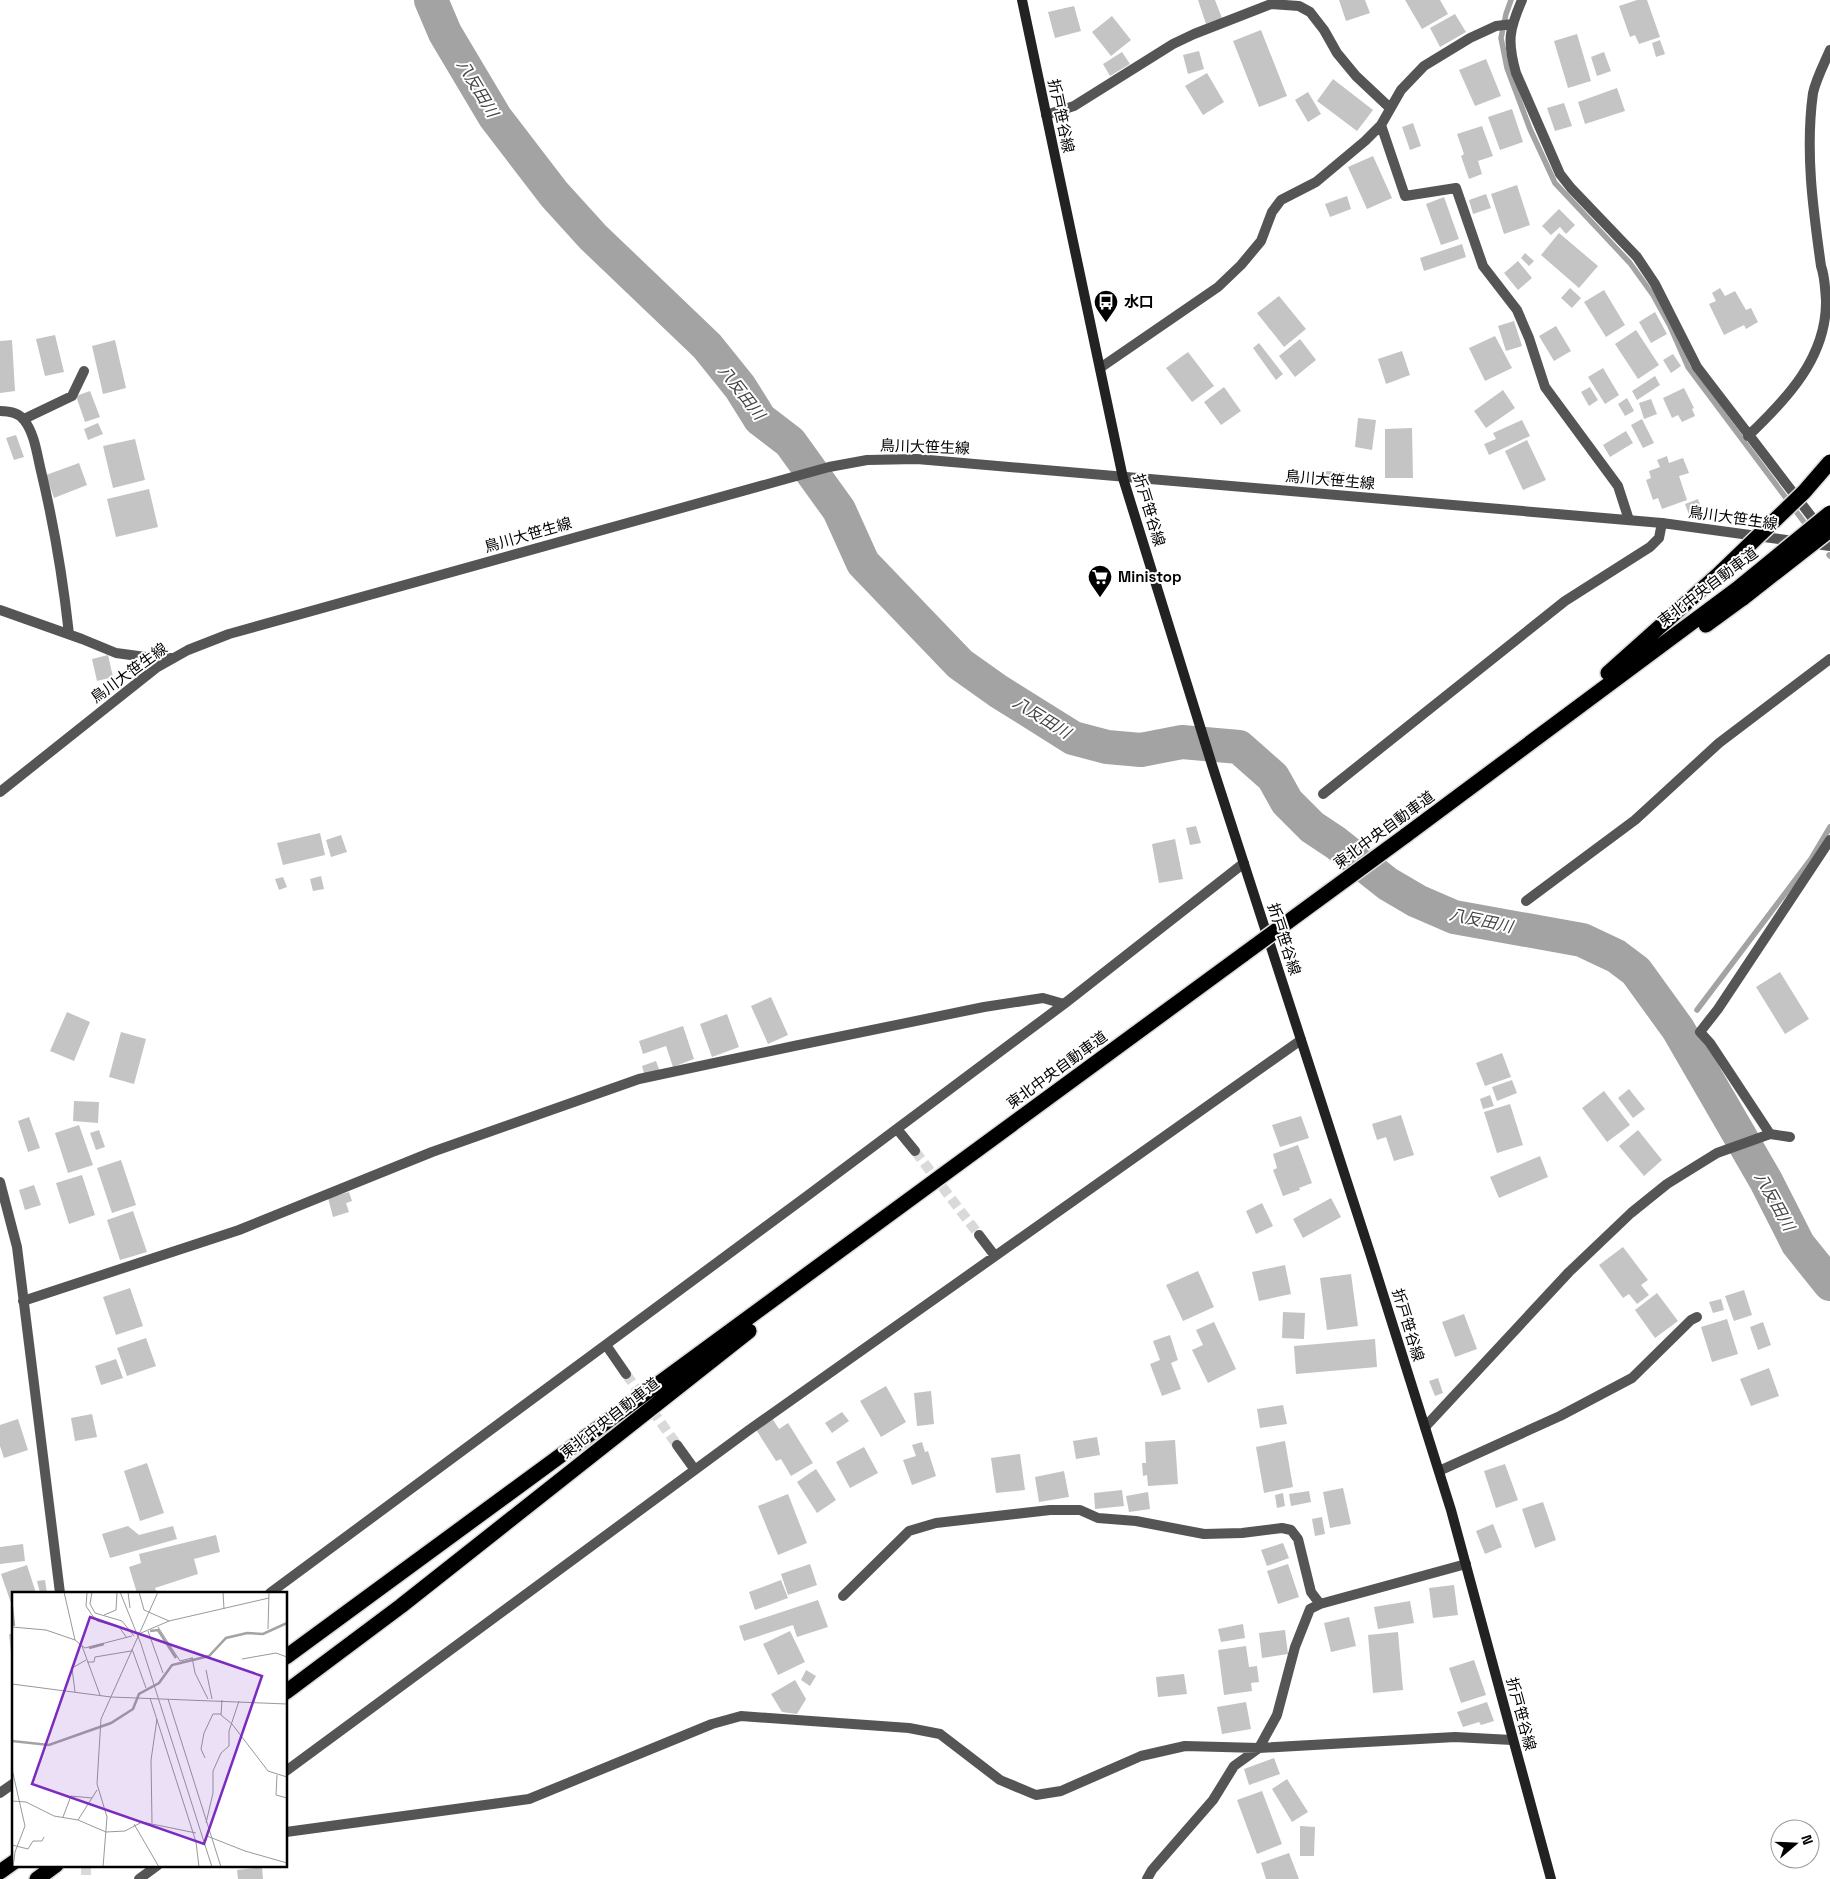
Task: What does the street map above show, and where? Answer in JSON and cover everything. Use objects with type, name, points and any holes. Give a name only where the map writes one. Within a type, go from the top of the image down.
[{"type":"highway","points":[[1538,736],[1721,572],[1804,492],[1830,462]]},
{"type":"highway","name":"東北中央自動車道","points":[[288,1656],[954,1168],[1538,736],[1740,593],[1830,513]]},
{"type":"highway","points":[[1740,593],[1830,530]]},
{"type":"highway","name":"東北中央自動車道","points":[[288,1691],[401,1606],[954,1168]]},
{"type":"highway","points":[[0,1872],[12,1863]]},
{"type":"highway","points":[[37,1879],[55,1866]]},
{"type":"main road","name":"折戸笹谷線","points":[[1022,0],[1123,478],[1212,765],[1439,1471],[1466,1564],[1550,1879]]},
{"type":"street","points":[[1522,0],[1510,24],[1510,41],[1516,73],[1560,174],[1637,257],[1655,284],[1696,367],[1830,541]]},
{"type":"street","points":[[1046,115],[1074,106],[1173,44],[1271,4],[1299,6],[1310,12],[1324,30],[1337,53],[1356,76],[1390,108]]},
{"type":"street","points":[[1100,368],[1218,287],[1241,265],[1260,241],[1272,212],[1281,200],[1316,182],[1364,141],[1381,125],[1401,90],[1424,66],[1470,38],[1496,26],[1510,24]]},
{"type":"street","points":[[1748,436],[1774,411],[1806,371],[1816,351],[1824,324],[1825,276],[1810,177],[1810,140],[1814,92],[1822,66],[1830,50]]},
{"type":"street","points":[[1381,125],[1405,196],[1456,188],[1483,266],[1517,310],[1529,338],[1545,386],[1618,486],[1629,520]]},
{"type":"street","points":[[24,419],[72,396],[84,371]]},
{"type":"street","points":[[0,411],[10,412],[24,419],[33,438],[50,508],[62,574],[70,634]]},
{"type":"street","name":"鳥川大笹生線","points":[[0,792],[156,668],[188,650],[229,634],[829,467],[867,460],[917,458],[1123,478],[1629,520],[1830,546]]},
{"type":"street","points":[[1324,794],[1564,601],[1650,547],[1659,538],[1662,523]]},
{"type":"street","points":[[0,610],[70,634],[116,654],[173,658]]},
{"type":"street","points":[[1526,901],[1635,820],[1719,744],[1830,659]]},
{"type":"street","points":[[1770,1134],[1710,1043],[1700,1032],[1718,1009],[1830,840]]},
{"type":"street","points":[[271,1592],[1064,1004],[1244,863]]},
{"type":"street","points":[[23,1301],[239,1230],[432,1152],[639,1080],[984,1007],[1043,998],[1064,1004]]},
{"type":"street","points":[[288,1770],[695,1470],[1301,1040]]},
{"type":"street","points":[[897,1129],[915,1151]]},
{"type":"street","points":[[1425,1427],[1569,1272],[1631,1213],[1667,1184],[1717,1154],[1770,1134],[1790,1137]]},
{"type":"street","points":[[0,1182],[17,1247],[60,1592]]},
{"type":"street","points":[[979,1235],[995,1256]]},
{"type":"street","points":[[1439,1471],[1560,1416],[1632,1378],[1691,1320],[1697,1317]]},
{"type":"street","points":[[606,1345],[626,1374]]},
{"type":"street","points":[[677,1445],[695,1470]]},
{"type":"street","points":[[843,1596],[909,1530],[936,1523],[1050,1510],[1080,1510],[1098,1518],[1136,1521],[1204,1534],[1242,1533],[1282,1528],[1291,1530],[1298,1539],[1311,1592],[1320,1604]]},
{"type":"street","points":[[1147,1879],[1152,1870],[1213,1800],[1234,1766],[1259,1748],[1277,1715],[1295,1647],[1310,1609],[1320,1604],[1466,1564]]},
{"type":"street","points":[[288,1832],[529,1799],[712,1724],[741,1716],[909,1728],[940,1734],[1000,1780],[1036,1795],[1061,1790],[1141,1756],[1185,1746],[1259,1748],[1455,1737],[1512,1740]]},
{"type":"street","points":[[0,1793],[12,1784]]},
{"type":"street","points":[[139,1879],[157,1866]]},
{"type":"building","points":[[1198,0],[1215,0],[1222,18],[1206,24]]},
{"type":"building","points":[[1339,0],[1365,0],[1370,13],[1346,21]]},
{"type":"building","points":[[1405,0],[1440,0],[1448,14],[1422,29]]},
{"type":"building","points":[[1637,0],[1647,0],[1660,37],[1639,44],[1635,35],[1630,37],[1619,6]]},
{"type":"building","points":[[1074,6],[1081,31],[1055,38],[1048,12]]},
{"type":"building","points":[[1455,14],[1466,32],[1440,47],[1430,28]]},
{"type":"building","points":[[1112,16],[1131,40],[1111,56],[1092,32]]},
{"type":"building","points":[[1261,30],[1287,96],[1259,107],[1233,41]]},
{"type":"building","points":[[1577,34],[1591,81],[1568,88],[1554,41]]},
{"type":"building","points":[[1660,40],[1665,54],[1656,57],[1652,43]]},
{"type":"building","points":[[1199,51],[1204,69],[1188,74],[1183,55]]},
{"type":"building","points":[[1122,52],[1130,64],[1110,76],[1103,64]]},
{"type":"building","points":[[1604,52],[1611,71],[1597,76],[1591,57]]},
{"type":"building","points":[[1486,59],[1501,96],[1475,106],[1459,70]]},
{"type":"building","points":[[1207,73],[1224,102],[1203,115],[1185,86]]},
{"type":"building","points":[[1333,79],[1373,110],[1357,131],[1317,101]]},
{"type":"building","points":[[1617,88],[1625,111],[1585,124],[1578,102]]},
{"type":"building","points":[[1308,92],[1321,114],[1308,122],[1295,100]]},
{"type":"building","points":[[1564,103],[1572,126],[1555,131],[1547,108]]},
{"type":"building","points":[[1512,109],[1523,142],[1500,150],[1488,117]]},
{"type":"building","points":[[1413,123],[1421,146],[1410,150],[1402,127]]},
{"type":"building","points":[[1482,126],[1493,156],[1478,161],[1482,174],[1469,179],[1461,156],[1464,154],[1457,134]]},
{"type":"building","points":[[1373,156],[1392,198],[1367,209],[1348,167]]},
{"type":"building","points":[[1517,185],[1530,225],[1504,234],[1491,194]]},
{"type":"building","points":[[1486,194],[1491,208],[1473,214],[1469,200]]},
{"type":"building","points":[[1347,196],[1351,209],[1330,217],[1325,204]]},
{"type":"building","points":[[1444,197],[1459,239],[1441,245],[1426,204]]},
{"type":"building","points":[[1559,209],[1575,225],[1566,234],[1560,227],[1551,235],[1542,226]]},
{"type":"building","points":[[1559,233],[1598,266],[1579,288],[1541,255]]},
{"type":"building","points":[[1462,244],[1466,257],[1424,271],[1420,258]]},
{"type":"building","points":[[1525,253],[1534,261],[1529,266],[1521,258]]},
{"type":"building","points":[[1518,261],[1532,278],[1518,290],[1504,273]]},
{"type":"building","points":[[1570,288],[1581,298],[1572,308],[1561,298]]},
{"type":"building","points":[[1720,288],[1725,296],[1735,291],[1746,310],[1751,308],[1758,322],[1746,329],[1744,325],[1724,335],[1709,304],[1716,301],[1712,293]]},
{"type":"building","points":[[1604,290],[1625,325],[1606,337],[1584,302]]},
{"type":"building","points":[[1279,296],[1306,329],[1284,347],[1257,313]]},
{"type":"building","points":[[1655,312],[1667,334],[1651,343],[1639,322]]},
{"type":"building","points":[[1514,321],[1522,346],[1506,351],[1498,326]]},
{"type":"building","points":[[1556,326],[1571,351],[1554,361],[1539,336]]},
{"type":"building","points":[[1636,330],[1659,365],[1638,379],[1615,344]]},
{"type":"building","points":[[55,335],[64,372],[45,376],[36,339]]},
{"type":"building","points":[[1495,336],[1512,368],[1485,381],[1469,348]]},
{"type":"building","points":[[1300,339],[1316,360],[1295,377],[1279,356]]},
{"type":"building","points":[[12,340],[15,391],[0,393],[0,341]]},
{"type":"building","points":[[115,340],[126,388],[103,394],[92,346]]},
{"type":"building","points":[[1259,343],[1283,374],[1276,380],[1253,348]]},
{"type":"building","points":[[1402,351],[1410,375],[1386,384],[1378,359]]},
{"type":"building","points":[[1188,352],[1214,386],[1192,402],[1166,368]]},
{"type":"building","points":[[1673,354],[1681,366],[1671,373],[1663,360]]},
{"type":"building","points":[[1603,368],[1619,395],[1605,404],[1588,377]]},
{"type":"building","points":[[1655,376],[1660,385],[1637,400],[1632,391]]},
{"type":"building","points":[[1224,387],[1241,411],[1221,425],[1204,402]]},
{"type":"building","points":[[1590,387],[1598,400],[1589,406],[1581,392]]},
{"type":"building","points":[[1684,388],[1694,408],[1692,409],[1695,416],[1682,422],[1678,415],[1672,418],[1663,398]]},
{"type":"building","points":[[1503,390],[1515,408],[1486,428],[1474,411]]},
{"type":"building","points":[[90,391],[100,417],[85,422],[76,396]]},
{"type":"building","points":[[1627,398],[1634,411],[1625,416],[1618,404]]},
{"type":"building","points":[[1651,399],[1657,414],[1644,419],[1639,403]]},
{"type":"building","points":[[1358,418],[1376,420],[1372,450],[1355,447]]},
{"type":"building","points":[[1642,419],[1654,443],[1643,448],[1631,425]]},
{"type":"building","points":[[1522,420],[1530,436],[1489,455],[1484,444],[1496,439],[1493,433]]},
{"type":"building","points":[[98,423],[103,434],[88,440],[84,429]]},
{"type":"building","points":[[1412,428],[1413,478],[1385,478],[1385,429]]},
{"type":"building","points":[[1626,431],[1633,443],[1610,457],[1603,445]]},
{"type":"building","points":[[16,435],[24,457],[14,460],[6,438]]},
{"type":"building","points":[[135,439],[145,480],[113,488],[103,446]]},
{"type":"building","points":[[1527,440],[1546,480],[1523,490],[1505,451]]},
{"type":"building","points":[[1667,456],[1669,463],[1683,458],[1689,473],[1679,476],[1687,500],[1662,509],[1658,498],[1653,500],[1646,480],[1651,478],[1649,471],[1660,467],[1657,460]]},
{"type":"building","points":[[79,463],[87,485],[54,498],[46,475]]},
{"type":"building","points":[[1326,471],[1345,472],[1344,484],[1325,482]]},
{"type":"building","points":[[149,489],[158,527],[116,537],[107,499]]},
{"type":"building","points":[[1698,499],[1703,513],[1690,517],[1685,504]]},
{"type":"building","points":[[108,655],[113,677],[97,681],[92,659]]},
{"type":"building","points":[[1196,826],[1201,843],[1190,845],[1186,828]]},
{"type":"building","points":[[320,833],[325,855],[283,865],[277,843]]},
{"type":"building","points":[[341,835],[347,852],[331,857],[326,840]]},
{"type":"building","points":[[1175,839],[1183,879],[1159,883],[1152,844]]},
{"type":"building","points":[[321,876],[324,889],[313,891],[310,879]]},
{"type":"building","points":[[283,877],[287,887],[279,890],[275,879]]},
{"type":"building","points":[[1780,972],[1809,1019],[1785,1034],[1756,987]]},
{"type":"building","points":[[771,997],[788,1035],[768,1044],[751,1006]]},
{"type":"building","points":[[67,1012],[90,1022],[74,1061],[50,1051]]},
{"type":"building","points":[[727,1014],[739,1047],[712,1057],[700,1024]]},
{"type":"building","points":[[683,1026],[694,1059],[673,1067],[666,1046],[643,1054],[639,1041]]},
{"type":"building","points":[[121,1032],[146,1039],[134,1084],[109,1077]]},
{"type":"building","points":[[1502,1053],[1511,1077],[1485,1086],[1476,1063]]},
{"type":"building","points":[[656,1061],[660,1072],[645,1077],[642,1066]]},
{"type":"building","points":[[1512,1080],[1517,1093],[1497,1101],[1492,1087]]},
{"type":"building","points":[[1629,1089],[1645,1109],[1633,1118],[1618,1098]]},
{"type":"building","points":[[1604,1091],[1630,1125],[1607,1142],[1582,1108]]},
{"type":"building","points":[[1490,1095],[1494,1106],[1483,1109],[1480,1099]]},
{"type":"building","points":[[74,1101],[99,1102],[98,1123],[73,1121]]},
{"type":"building","points":[[1510,1104],[1523,1145],[1497,1153],[1484,1112]]},
{"type":"building","points":[[1401,1115],[1414,1155],[1394,1161],[1386,1137],[1377,1140],[1372,1124]]},
{"type":"building","points":[[1301,1116],[1309,1138],[1280,1147],[1272,1125]]},
{"type":"building","points":[[29,1117],[40,1148],[28,1152],[18,1121]]},
{"type":"building","points":[[79,1125],[93,1165],[68,1173],[55,1133]]},
{"type":"building","points":[[99,1130],[105,1147],[96,1150],[90,1133]]},
{"type":"building","points":[[1638,1130],[1662,1160],[1644,1176],[1619,1146]]},
{"type":"building","points":[[1298,1145],[1312,1183],[1283,1196],[1273,1170],[1277,1168],[1273,1154]]},
{"type":"building","points":[[1540,1156],[1548,1177],[1499,1198],[1490,1177]]},
{"type":"building","points":[[121,1160],[136,1205],[112,1213],[97,1168]]},
{"type":"building","points":[[82,1175],[95,1215],[69,1224],[56,1183]]},
{"type":"building","points":[[34,1185],[41,1205],[25,1210],[19,1190]]},
{"type":"building","points":[[349,1192],[352,1201],[346,1203],[349,1212],[333,1217],[328,1198]]},
{"type":"building","points":[[1331,1198],[1341,1217],[1303,1238],[1293,1219]]},
{"type":"building","points":[[1262,1203],[1273,1226],[1256,1234],[1246,1211]]},
{"type":"building","points":[[133,1211],[147,1252],[120,1260],[107,1220]]},
{"type":"building","points":[[1623,1247],[1648,1280],[1641,1285],[1649,1295],[1637,1304],[1629,1294],[1623,1298],[1599,1265]]},
{"type":"building","points":[[1285,1265],[1291,1294],[1259,1301],[1252,1272]]},
{"type":"building","points":[[1198,1271],[1214,1307],[1183,1321],[1166,1285]]},
{"type":"building","points":[[1351,1274],[1358,1326],[1327,1330],[1320,1278]]},
{"type":"building","points":[[130,1288],[143,1326],[116,1335],[103,1297]]},
{"type":"building","points":[[1744,1290],[1752,1315],[1734,1321],[1725,1296]]},
{"type":"building","points":[[1657,1293],[1678,1321],[1655,1338],[1635,1310]]},
{"type":"building","points":[[1721,1299],[1724,1310],[1713,1313],[1709,1302]]},
{"type":"building","points":[[1283,1312],[1305,1313],[1304,1339],[1282,1338]]},
{"type":"building","points":[[1464,1314],[1477,1349],[1455,1357],[1442,1322]]},
{"type":"building","points":[[1727,1319],[1738,1354],[1712,1362],[1701,1327]]},
{"type":"building","points":[[1214,1322],[1236,1369],[1208,1383],[1192,1350],[1203,1345],[1196,1330]]},
{"type":"building","points":[[1763,1322],[1771,1345],[1758,1350],[1750,1327]]},
{"type":"building","points":[[1170,1335],[1178,1360],[1171,1363],[1181,1389],[1162,1396],[1150,1364],[1160,1360],[1153,1341]]},
{"type":"building","points":[[146,1338],[156,1366],[127,1376],[117,1348]]},
{"type":"building","points":[[1375,1339],[1377,1367],[1296,1374],[1294,1346]]},
{"type":"building","points":[[116,1359],[123,1378],[101,1385],[95,1366]]},
{"type":"building","points":[[1769,1368],[1779,1396],[1751,1406],[1740,1379]]},
{"type":"building","points":[[1438,1378],[1443,1393],[1435,1396],[1429,1381]]},
{"type":"building","points":[[886,1386],[906,1422],[881,1437],[860,1401]]},
{"type":"building","points":[[931,1391],[934,1424],[917,1426],[914,1393]]},
{"type":"building","points":[[1283,1405],[1287,1424],[1260,1428],[1257,1409]]},
{"type":"building","points":[[842,1412],[849,1421],[832,1433],[825,1423]]},
{"type":"building","points":[[92,1414],[97,1437],[75,1441],[71,1418]]},
{"type":"building","points":[[772,1418],[779,1429],[788,1423],[813,1463],[791,1476],[781,1459],[776,1461],[755,1428]]},
{"type":"building","points":[[18,1419],[28,1450],[4,1458],[0,1446],[0,1425]]},
{"type":"building","points":[[1097,1437],[1100,1455],[1076,1459],[1073,1441]]},
{"type":"building","points":[[1175,1440],[1178,1484],[1148,1486],[1147,1475],[1143,1476],[1142,1463],[1146,1463],[1145,1442]]},
{"type":"building","points":[[1285,1441],[1293,1487],[1264,1493],[1256,1447]]},
{"type":"building","points":[[922,1442],[925,1452],[928,1451],[936,1476],[912,1485],[903,1460],[916,1456],[912,1445]]},
{"type":"building","points":[[864,1447],[878,1473],[850,1488],[836,1462]]},
{"type":"building","points":[[1020,1454],[1025,1490],[996,1493],[991,1458]]},
{"type":"building","points":[[147,1463],[164,1513],[140,1521],[124,1471]]},
{"type":"building","points":[[1505,1464],[1518,1500],[1496,1508],[1484,1471]]},
{"type":"building","points":[[816,1469],[836,1500],[817,1513],[797,1482]]},
{"type":"building","points":[[1064,1471],[1069,1497],[1039,1502],[1035,1477]]},
{"type":"building","points":[[1343,1488],[1351,1524],[1330,1528],[1323,1492]]},
{"type":"building","points":[[1122,1490],[1124,1506],[1095,1509],[1094,1493]]},
{"type":"building","points":[[1309,1491],[1311,1502],[1291,1506],[1289,1494]]},
{"type":"building","points":[[1148,1492],[1150,1509],[1129,1512],[1126,1496]]},
{"type":"building","points":[[1283,1493],[1285,1506],[1277,1508],[1275,1495]]},
{"type":"building","points":[[788,1494],[807,1543],[778,1555],[758,1506]]},
{"type":"building","points":[[1543,1502],[1556,1540],[1535,1548],[1522,1509]]},
{"type":"building","points":[[1322,1517],[1325,1534],[1315,1536],[1312,1519]]},
{"type":"building","points":[[1493,1524],[1502,1547],[1485,1554],[1476,1531]]},
{"type":"building","points":[[128,1526],[139,1535],[173,1526],[177,1539],[110,1558],[102,1534]]},
{"type":"building","points":[[216,1535],[220,1552],[194,1559],[198,1574],[155,1588],[157,1592],[137,1592],[129,1567],[141,1563],[139,1554]]},
{"type":"building","points":[[1283,1543],[1289,1558],[1267,1566],[1261,1550]]},
{"type":"building","points":[[23,1544],[25,1561],[0,1564],[0,1547]]},
{"type":"building","points":[[810,1564],[817,1585],[788,1595],[781,1574]]},
{"type":"building","points":[[1288,1564],[1299,1597],[1278,1604],[1267,1571]]},
{"type":"building","points":[[27,1565],[36,1592],[12,1592],[12,1606],[1,1574]]},
{"type":"building","points":[[45,1580],[47,1592],[40,1592],[37,1581]]},
{"type":"building","points":[[781,1580],[788,1598],[755,1610],[749,1592]]},
{"type":"building","points":[[1454,1585],[1458,1615],[1433,1618],[1429,1588]]},
{"type":"building","points":[[818,1600],[828,1627],[797,1637],[793,1625],[744,1641],[739,1626]]},
{"type":"building","points":[[1410,1601],[1414,1623],[1378,1629],[1374,1607]]},
{"type":"building","points":[[1349,1617],[1356,1646],[1331,1652],[1324,1623]]},
{"type":"building","points":[[1243,1624],[1245,1638],[1221,1642],[1218,1629]]},
{"type":"building","points":[[1285,1630],[1288,1654],[1262,1658],[1259,1633]]},
{"type":"building","points":[[790,1631],[805,1662],[778,1675],[763,1644]]},
{"type":"building","points":[[1398,1632],[1403,1690],[1373,1693],[1368,1635]]},
{"type":"building","points":[[9,1634],[12,1634],[12,1662]]},
{"type":"building","points":[[1246,1646],[1249,1667],[1257,1666],[1259,1682],[1251,1683],[1252,1691],[1224,1695],[1218,1650]]},
{"type":"building","points":[[1474,1660],[1486,1695],[1461,1703],[1449,1668]]},
{"type":"building","points":[[806,1670],[816,1676],[810,1686],[801,1680]]},
{"type":"building","points":[[1184,1674],[1187,1694],[1158,1697],[1156,1677]]},
{"type":"building","points":[[795,1680],[806,1699],[797,1714],[782,1712],[771,1694]]},
{"type":"building","points":[[1246,1702],[1251,1729],[1222,1734],[1217,1707]]},
{"type":"building","points":[[1487,1702],[1494,1721],[1481,1725],[1479,1722],[1463,1727],[1457,1712]]},
{"type":"building","points":[[1274,1758],[1280,1774],[1249,1785],[1244,1769]]},
{"type":"building","points":[[1287,1779],[1308,1812],[1292,1822],[1272,1789]]},
{"type":"building","points":[[1262,1791],[1282,1844],[1257,1854],[1237,1800]]},
{"type":"building","points":[[1300,1826],[1315,1827],[1314,1856],[1300,1856]]},
{"type":"building","points":[[1289,1853],[1299,1879],[1266,1879],[1261,1863]]},
{"type":"building","points":[[262,1867],[263,1879],[238,1879],[237,1870]]},
{"type":"waterway","name":"八反田川","points":[[431,0],[445,33],[495,117],[554,194],[593,237],[707,346],[740,387],[760,419],[790,442],[839,510],[863,563],[960,664],[998,691],[1073,738],[1107,747],[1141,750],[1182,742],[1239,747],[1273,777],[1287,802],[1312,827],[1336,843],[1388,884],[1417,901],[1454,917],[1582,940],[1616,956],[1636,971],[1678,1029],[1766,1181],[1798,1244],[1830,1284]]},
{"type":"waterway","points":[[1511,0],[1501,38],[1507,68],[1530,129],[1555,183],[1630,263],[1653,295],[1670,326],[1688,367],[1810,530]]},
{"type":"waterway","points":[[1697,1010],[1811,859],[1830,827]]},
{"type":"tunnel","points":[[915,1151],[979,1235]]},
{"type":"tunnel","points":[[626,1374],[677,1445]]},
{"type":"tunnel","points":[[86,1866],[86,1879]]},
{"type":"place","name":"水口","points":[[1106,323]]},
{"type":"place","name":"Ministop","points":[[1100,598]]}]
